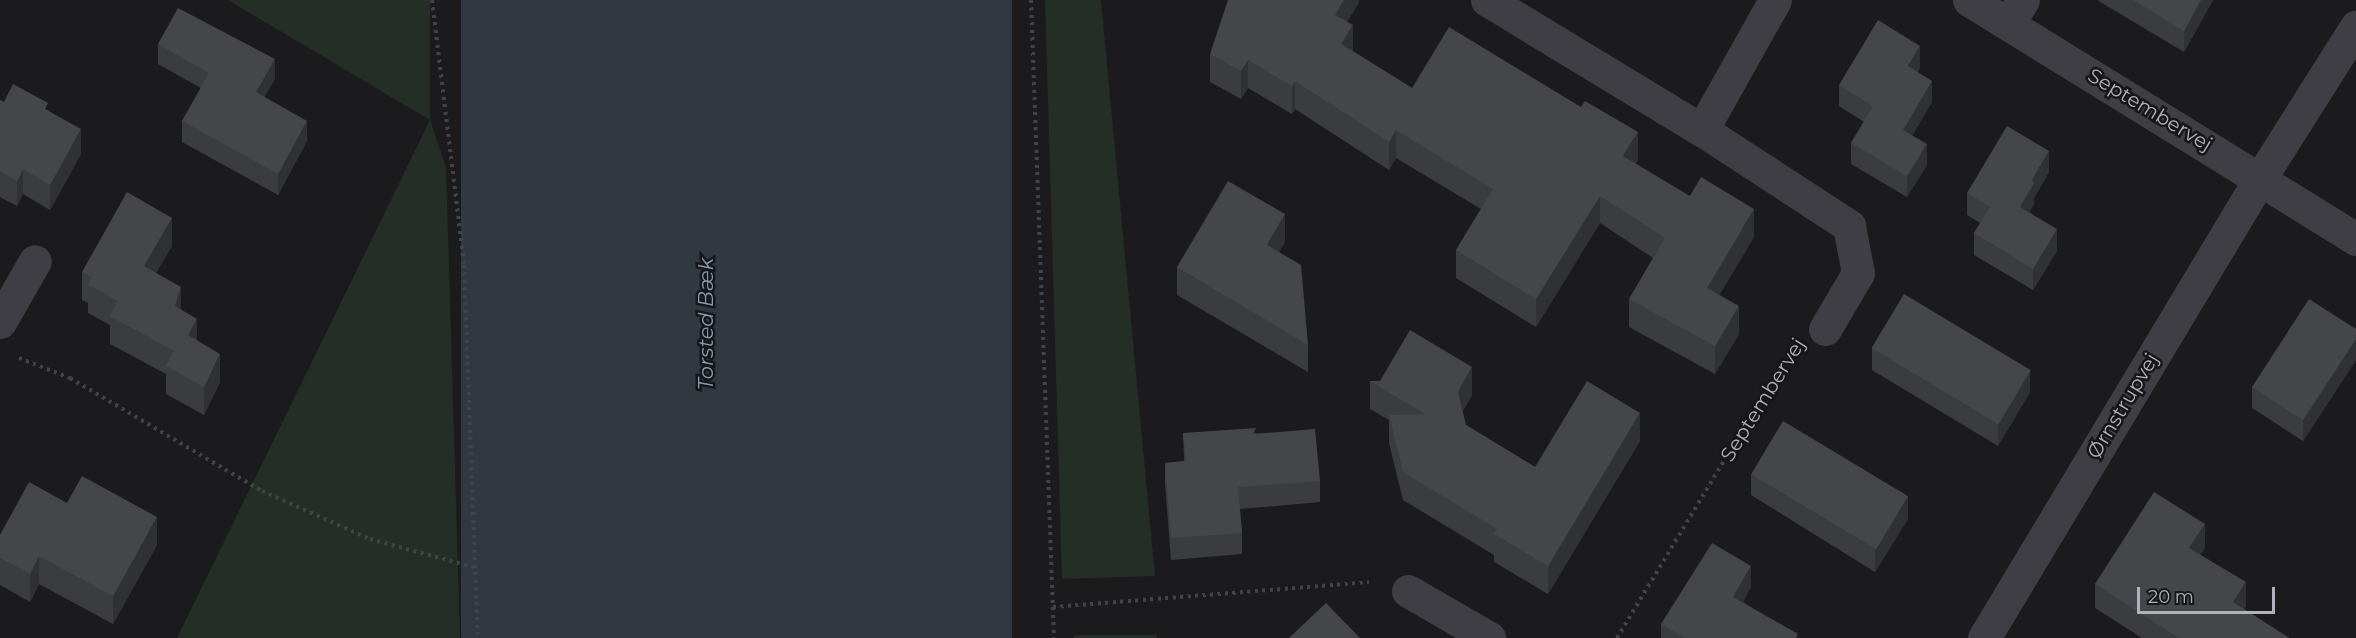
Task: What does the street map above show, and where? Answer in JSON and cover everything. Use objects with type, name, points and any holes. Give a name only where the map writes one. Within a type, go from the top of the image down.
[{"type":"street","name":"Septembervej","points":[[1487,0],[1702,130],[1849,226],[1858,273],[1825,329]]},
{"type":"street","points":[[1702,130],[1775,0]]},
{"type":"street","name":"Septembervej","points":[[1969,0],[2015,12],[2261,177]]},
{"type":"street","name":"Ørnstrupvej","points":[[1987,637],[2261,177],[2356,27]]},
{"type":"street","points":[[2261,177],[2356,238]]},
{"type":"street","points":[[0,322],[34,261]]},
{"type":"street","points":[[1408,591],[1489,638]]},
{"type":"path","points":[[432,0],[464,265],[478,638]]},
{"type":"path","points":[[1031,0],[1054,638]]},
{"type":"path","name":"Septembervej","points":[[1617,638],[1801,334],[1825,329]]},
{"type":"path","points":[[10,355],[70,378],[262,491],[370,539],[477,568]]},
{"type":"path","points":[[1053,607],[1363,580],[1408,591]]},
{"type":"shaded area","points":[[228,0],[430,0],[430,120]]},
{"type":"shaded area","points":[[1045,0],[1101,0],[1155,576],[1062,579]]},
{"type":"shaded area","points":[[430,120],[446,167],[460,638],[177,638]]},
{"type":"shaded area","points":[[1074,635],[1157,635],[1157,638],[1074,638]]},
{"type":"water","name":"Torsted Bæk","points":[[461,0],[1012,0],[1012,638],[461,638]]},
{"type":"building","points":[[1228,0],[1344,0],[1335,15],[1353,25],[1341,44],[1412,88],[1449,27],[1581,107],[1585,101],[1638,132],[1623,156],[1690,196],[1701,177],[1754,209],[1707,288],[1739,306],[1715,346],[1629,299],[1665,238],[1600,196],[1536,299],[1456,250],[1493,189],[1396,130],[1389,142],[1295,81],[1292,86],[1248,60],[1241,71],[1210,54]]},
{"type":"building","points":[[2133,0],[2201,0],[2184,31]]},
{"type":"building","points":[[178,8],[275,59],[256,92],[307,121],[278,174],[182,121],[209,73],[158,44]]},
{"type":"building","points":[[1878,20],[1920,46],[1908,66],[1932,81],[1903,130],[1927,144],[1907,176],[1851,143],[1873,106],[1839,85]]},
{"type":"building","points":[[13,84],[48,103],[45,109],[81,129],[50,185],[23,169],[17,181],[0,171],[0,100],[4,102]]},
{"type":"building","points":[[2007,126],[2049,151],[2020,207],[2057,229],[2033,269],[1974,233],[1990,207],[1967,193]]},
{"type":"building","points":[[1228,181],[1285,214],[1267,245],[1301,265],[1308,345],[1177,267]]},
{"type":"building","points":[[127,192],[172,218],[144,266],[181,287],[175,306],[197,319],[188,335],[220,354],[204,387],[166,366],[174,351],[110,316],[118,301],[88,285],[92,277],[82,272]]},
{"type":"building","points":[[1904,294],[2031,370],[1998,424],[1872,348]]},
{"type":"building","points":[[2309,299],[2356,329],[2356,339],[2303,420],[2252,387]]},
{"type":"building","points":[[1410,330],[1472,367],[1458,392],[1466,425],[1535,467],[1587,381],[1640,413],[1548,566],[1494,534],[1497,529],[1403,472],[1389,415],[1425,414],[1370,381],[1380,381]]},
{"type":"building","points":[[1783,421],[1908,496],[1876,549],[1751,474]]},
{"type":"building","points":[[1256,428],[1253,434],[1315,429],[1320,481],[1238,487],[1242,533],[1171,538],[1165,463],[1186,461],[1183,433]]},
{"type":"building","points":[[82,476],[157,517],[113,596],[39,556],[30,574],[0,558],[0,535],[29,482],[67,503]]},
{"type":"building","points":[[2154,492],[2205,524],[2189,548],[2246,582],[2233,602],[2289,638],[2179,638],[2095,584]]},
{"type":"building","points":[[1712,543],[1751,566],[1733,597],[1798,634],[1796,638],[1685,638],[1661,624]]},
{"type":"building","points":[[1326,603],[1360,638],[1289,638]]}]
